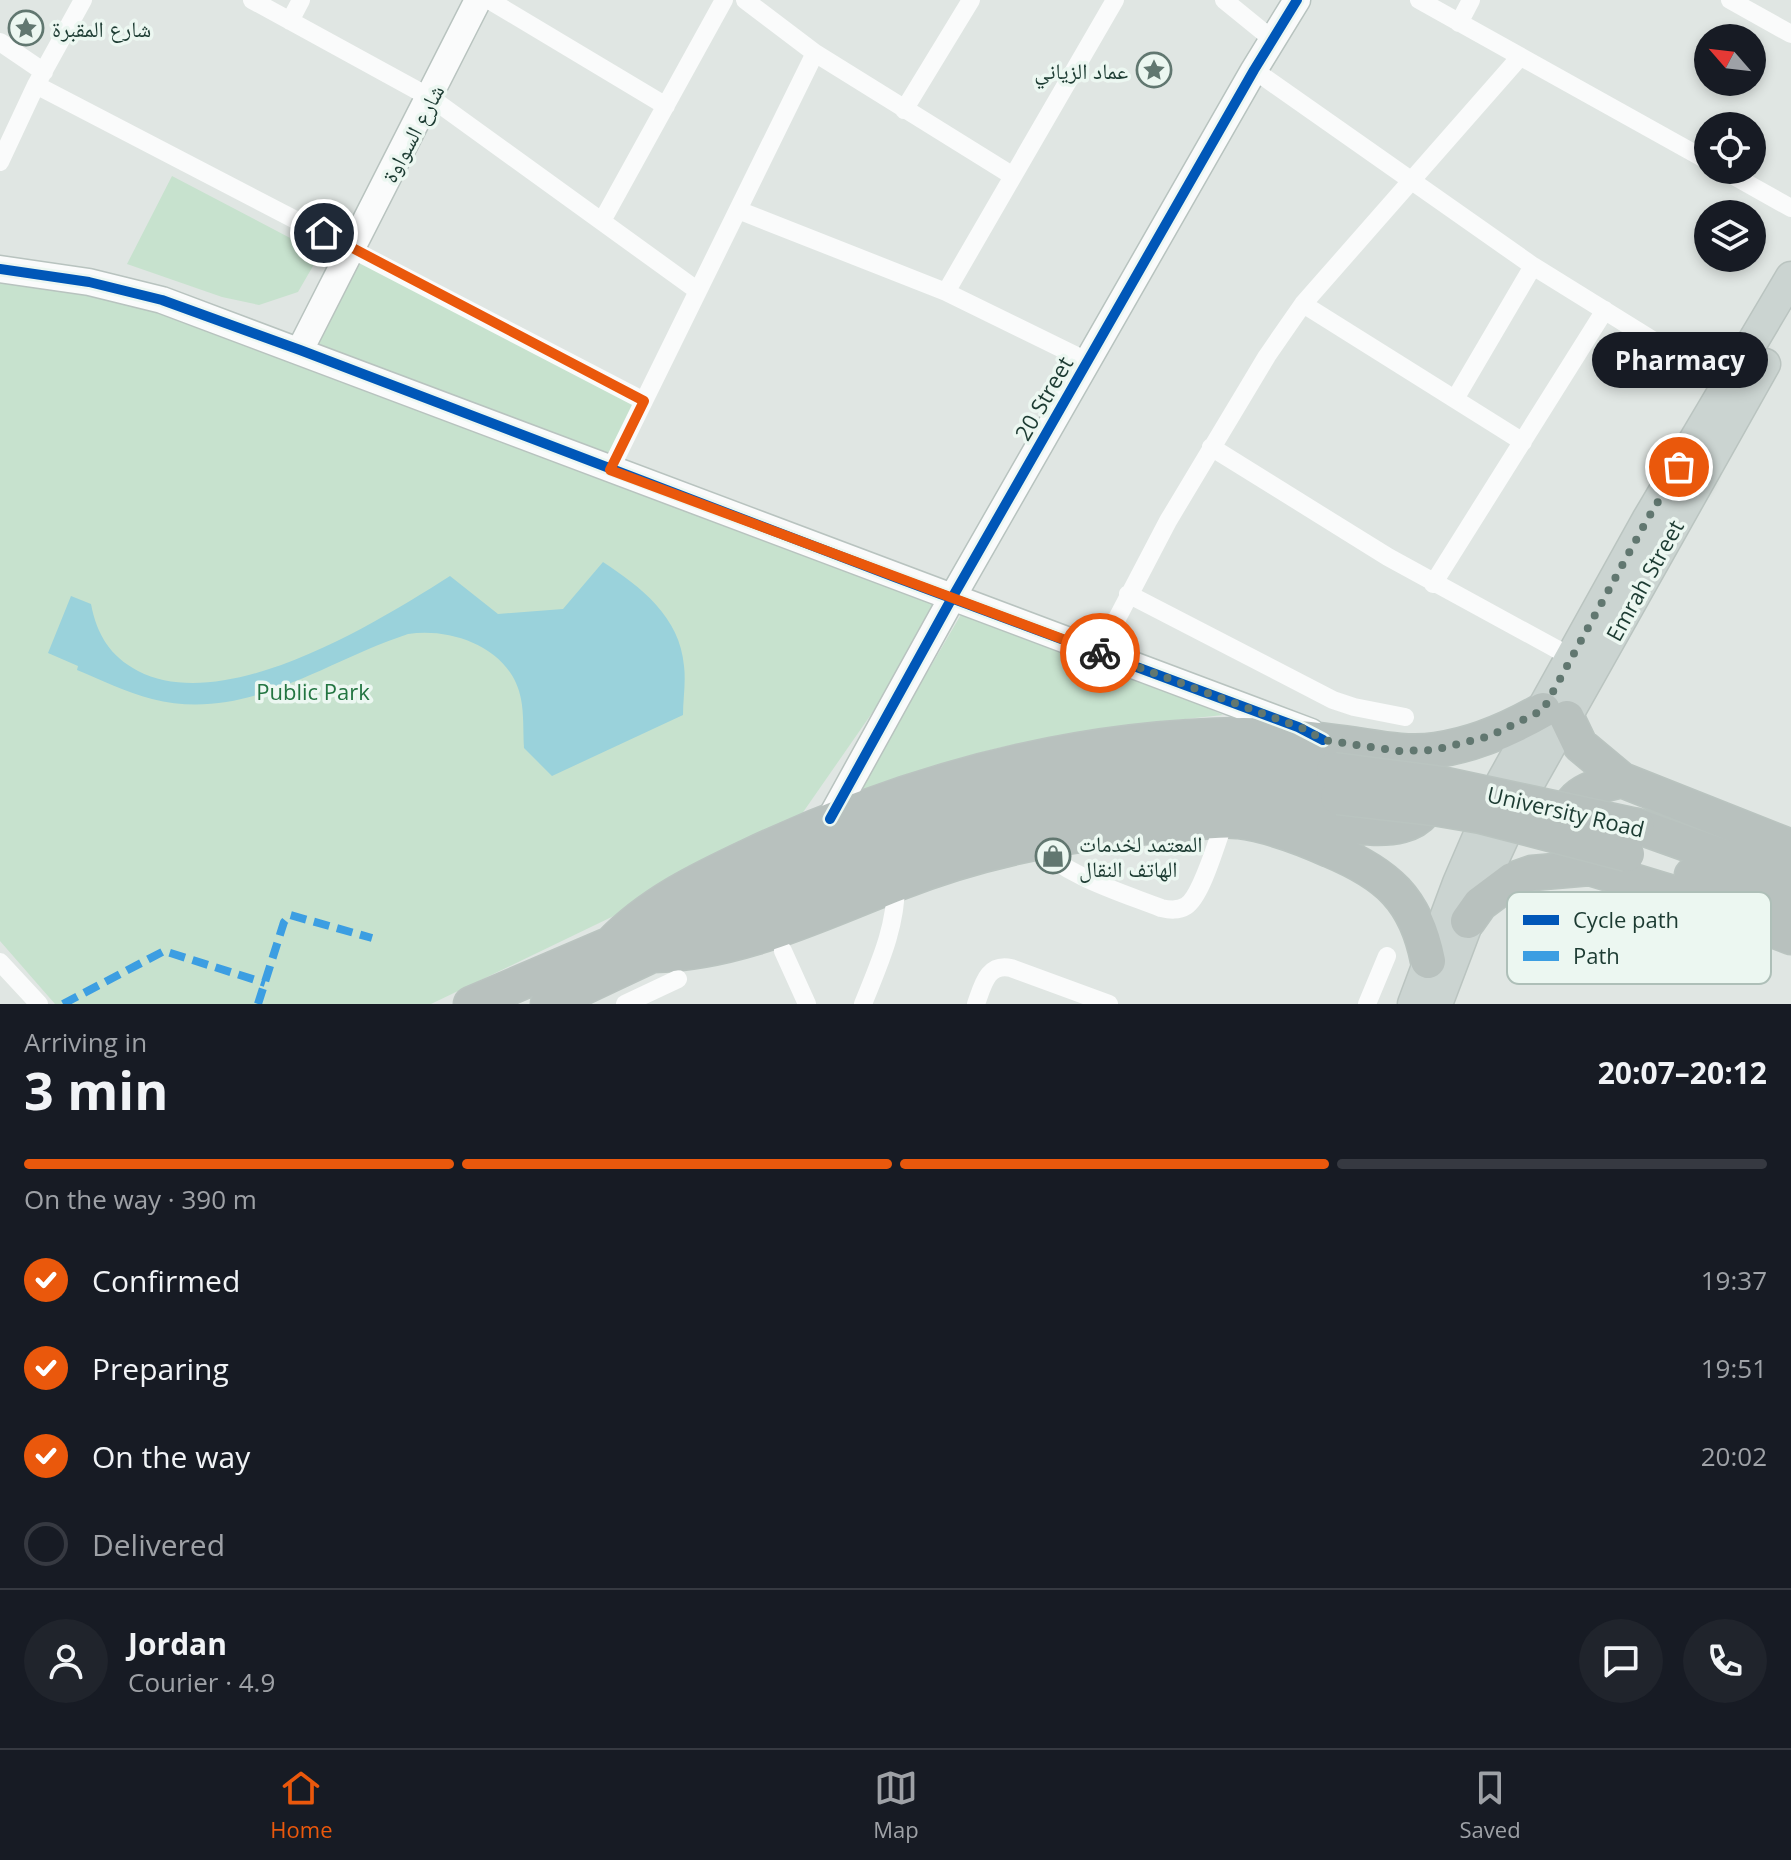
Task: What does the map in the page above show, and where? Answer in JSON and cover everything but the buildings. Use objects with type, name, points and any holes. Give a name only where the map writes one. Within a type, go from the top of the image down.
[{"type":"highway","points":[[548,1004],[851,868],[923,843],[1026,816],[1149,798],[1212,794],[1332,769],[1398,751],[1452,747],[1555,714],[1580,745],[1622,780],[1791,847]]},
{"type":"highway","points":[[610,945],[637,918],[705,877],[830,819],[1008,762],[1090,747],[1211,736],[1284,735],[1332,769]]},
{"type":"highway","points":[[1272,829],[1303,821],[1393,829],[1410,823],[1424,812],[1433,796],[1434,776],[1424,751]]},
{"type":"highway","points":[[471,1004],[895,825],[984,799],[1084,780],[1173,768],[1260,766],[1332,769],[1481,816],[1632,840],[1710,880],[1742,892]]},
{"type":"highway","points":[[1622,780],[1586,790],[1570,805],[1564,837],[1567,847],[1573,856],[1590,868],[1669,892]]},
{"type":"highway","points":[[653,955],[734,945],[896,884],[1033,843],[1104,831],[1225,820],[1272,829],[1343,855],[1392,885],[1416,918],[1428,961]]},
{"type":"highway","name":"University Road","points":[[1632,840],[1791,881]]},
{"type":"highway","points":[[1468,921],[1480,904],[1512,880],[1532,873],[1590,868]]},
{"type":"highway","points":[[1771,903],[1791,910]]},
{"type":"highway","points":[[1771,929],[1791,937]]},
{"type":"main road","name":"Emrah Street","points":[[1555,714],[1571,657],[1647,520],[1791,277]]},
{"type":"main road","name":"Emrah Street","points":[[1555,714],[1791,317]]},
{"type":"main road","points":[[1437,1004],[1468,921],[1555,714]]},
{"type":"main road","points":[[1413,1004],[1490,807],[1555,714]]},
{"type":"street","points":[[0,162],[40,78],[83,0]]},
{"type":"street","points":[[252,0],[431,98],[698,291]]},
{"type":"street","points":[[290,21],[301,0]]},
{"type":"street","name":"شارع السواوة","points":[[300,350],[431,98],[478,0]]},
{"type":"street","points":[[489,0],[666,106]]},
{"type":"street","points":[[602,221],[724,0]]},
{"type":"street","points":[[745,0],[815,53],[1013,176]]},
{"type":"street","points":[[904,110],[971,0]]},
{"type":"street","points":[[946,292],[1115,0]]},
{"type":"street","points":[[1224,0],[1272,39]]},
{"type":"street","name":"20 Street","points":[[830,819],[1087,361],[1297,0]]},
{"type":"street","points":[[1419,0],[1694,153]]},
{"type":"street","points":[[1459,23],[1471,0]]},
{"type":"street","points":[[1730,0],[1757,7],[1791,34]]},
{"type":"street","points":[[0,42],[40,78],[644,401]]},
{"type":"street","points":[[610,470],[815,53]]},
{"type":"street","points":[[1099,653],[1128,594],[1211,447],[1303,304],[1520,57]]},
{"type":"street","points":[[1254,70],[1533,266],[1728,387]]},
{"type":"street","points":[[1748,184],[1791,208]]},
{"type":"street","points":[[738,210],[946,292],[1087,361]]},
{"type":"street","points":[[1455,399],[1533,266]]},
{"type":"street","points":[[0,269],[89,282],[162,300],[300,350],[610,470],[1307,730],[1332,769]]},
{"type":"street","points":[[1303,304],[1523,442]]},
{"type":"street","points":[[1433,584],[1605,310]]},
{"type":"street","points":[[1211,447],[1433,584],[1571,657]]},
{"type":"street","points":[[1128,594],[1333,700],[1405,717]]},
{"type":"street","points":[[1033,843],[1071,872],[1161,908],[1174,910],[1187,905],[1197,893],[1225,820]]},
{"type":"street","points":[[863,1004],[889,938],[895,913],[896,884]]},
{"type":"street","points":[[783,951],[807,1004]]},
{"type":"street","points":[[1367,1004],[1387,956]]},
{"type":"street","points":[[0,962],[39,1004]]},
{"type":"street","points":[[976,1004],[988,975],[1001,967],[1109,1004]]},
{"type":"street","points":[[625,1004],[678,979]]},
{"type":"green space","points":[[172,176],[313,250],[313,266],[298,292],[259,305],[222,297],[127,264]]},
{"type":"green space","name":"Public Park","points":[[351,247],[644,401],[610,470],[952,598],[790,831],[431,1004],[55,1004],[0,941],[0,269],[300,350]]},
{"type":"green space","points":[[966,606],[1147,680],[1223,715],[1045,738],[975,754],[855,796]]},
{"type":"water","points":[[603,562],[644,593],[667,618],[675,633],[684,666],[683,715],[552,776],[524,748],[521,699],[506,667],[478,645],[461,638],[443,634],[408,634],[283,686],[220,703],[187,704],[152,699],[77,670],[78,666],[48,653],[71,596],[91,604],[106,644],[128,665],[174,682],[213,682],[256,673],[342,639],[450,576],[498,614],[563,609]]},
{"type":"marked path","points":[[258,1004],[284,922],[290,915],[372,938]]},
{"type":"marked path","points":[[63,1004],[164,951],[265,983]]},
{"type":"cycle path","points":[[830,819],[952,598],[1297,0]]},
{"type":"cycle path","points":[[0,269],[89,282],[162,300],[1298,727],[1323,740]]},
{"type":"way so far","points":[[1100,653],[1307,730],[1323,740],[1416,751],[1452,747],[1490,736],[1543,710],[1679,467]]},
{"type":"place","name":"شارع المقبرة","points":[[26,28]]},
{"type":"place","name":"عماد الزياني","points":[[1154,70]]},
{"type":"place","name":"Pharmacy","points":[[1679,467]]},
{"type":"place","name":"المعتمد لخدمات الهاتف النقال","points":[[1053,856]]},
{"type":"route","points":[[324,233],[644,401],[610,470],[1100,653]]}]
